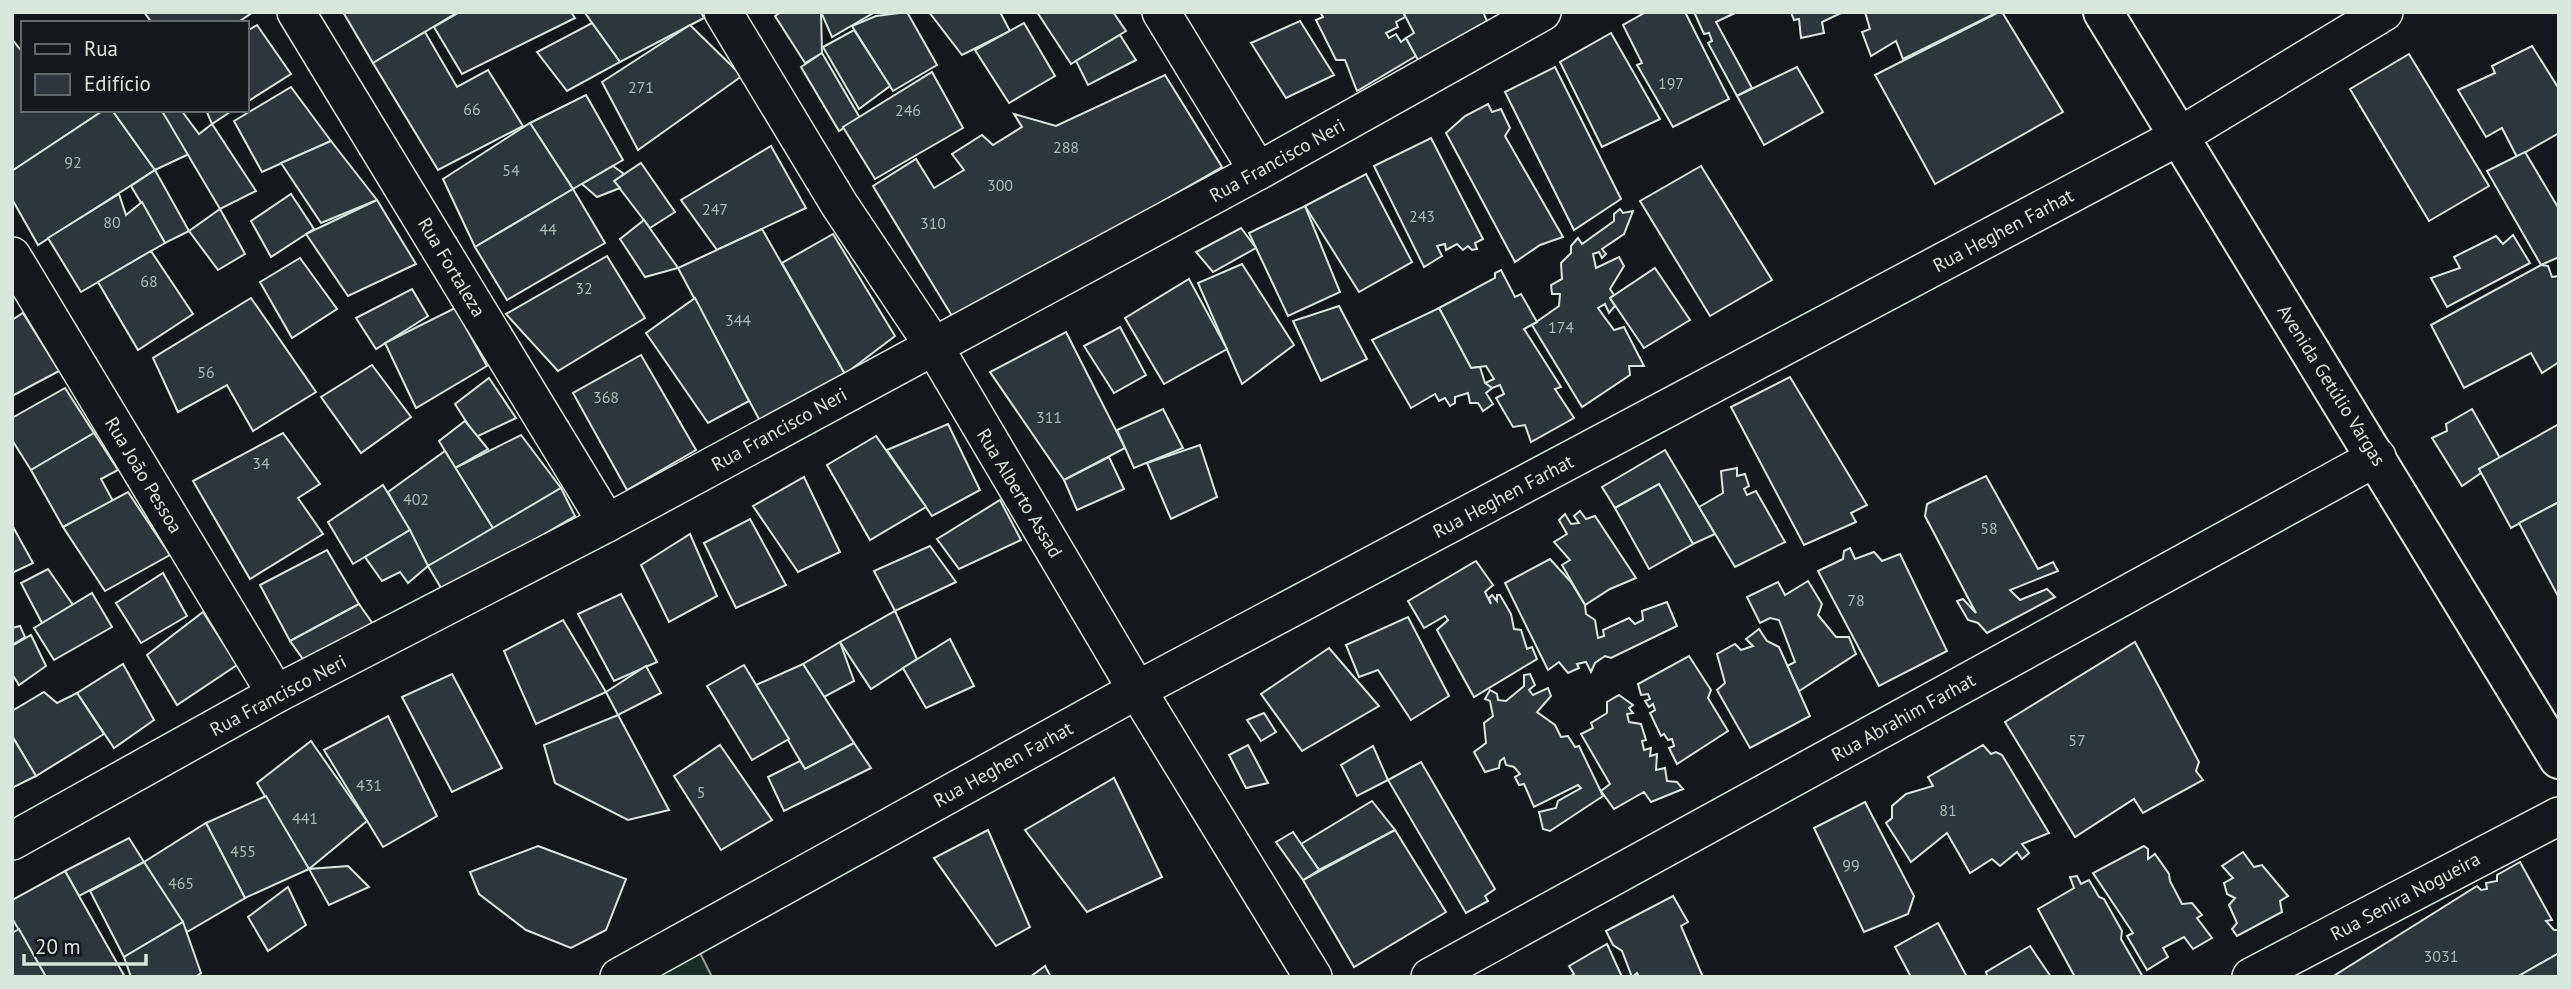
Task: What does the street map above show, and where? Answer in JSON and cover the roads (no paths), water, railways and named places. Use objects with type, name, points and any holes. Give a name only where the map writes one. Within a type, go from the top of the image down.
[{"type":"street","name":"Rua Fortaleza","points":[[296,12],[607,523]]},
{"type":"street","name":"Rua Alberto Assad","points":[[723,12],[839,204],[933,345],[1137,691],[1313,977]]},
{"type":"street","points":[[1161,12],[1258,171]]},
{"type":"street","name":"Rua Francisco Neri","points":[[12,841],[276,694],[607,523],[1258,171],[1542,12]]},
{"type":"street","name":"Avenida Getúlio Vargas","points":[[2103,12],[2559,759]]},
{"type":"street","name":"Rua Heghen Farhat","points":[[619,977],[1137,691],[2178,137],[2384,12]]},
{"type":"street","name":"Rua João Pessoa","points":[[12,256],[276,694]]},
{"type":"street","name":"Rua Abrahim Farhat","points":[[1430,977],[2377,457]]},
{"type":"street","name":"Rua Senira Nogueira","points":[[2251,977],[2559,816]]}]
